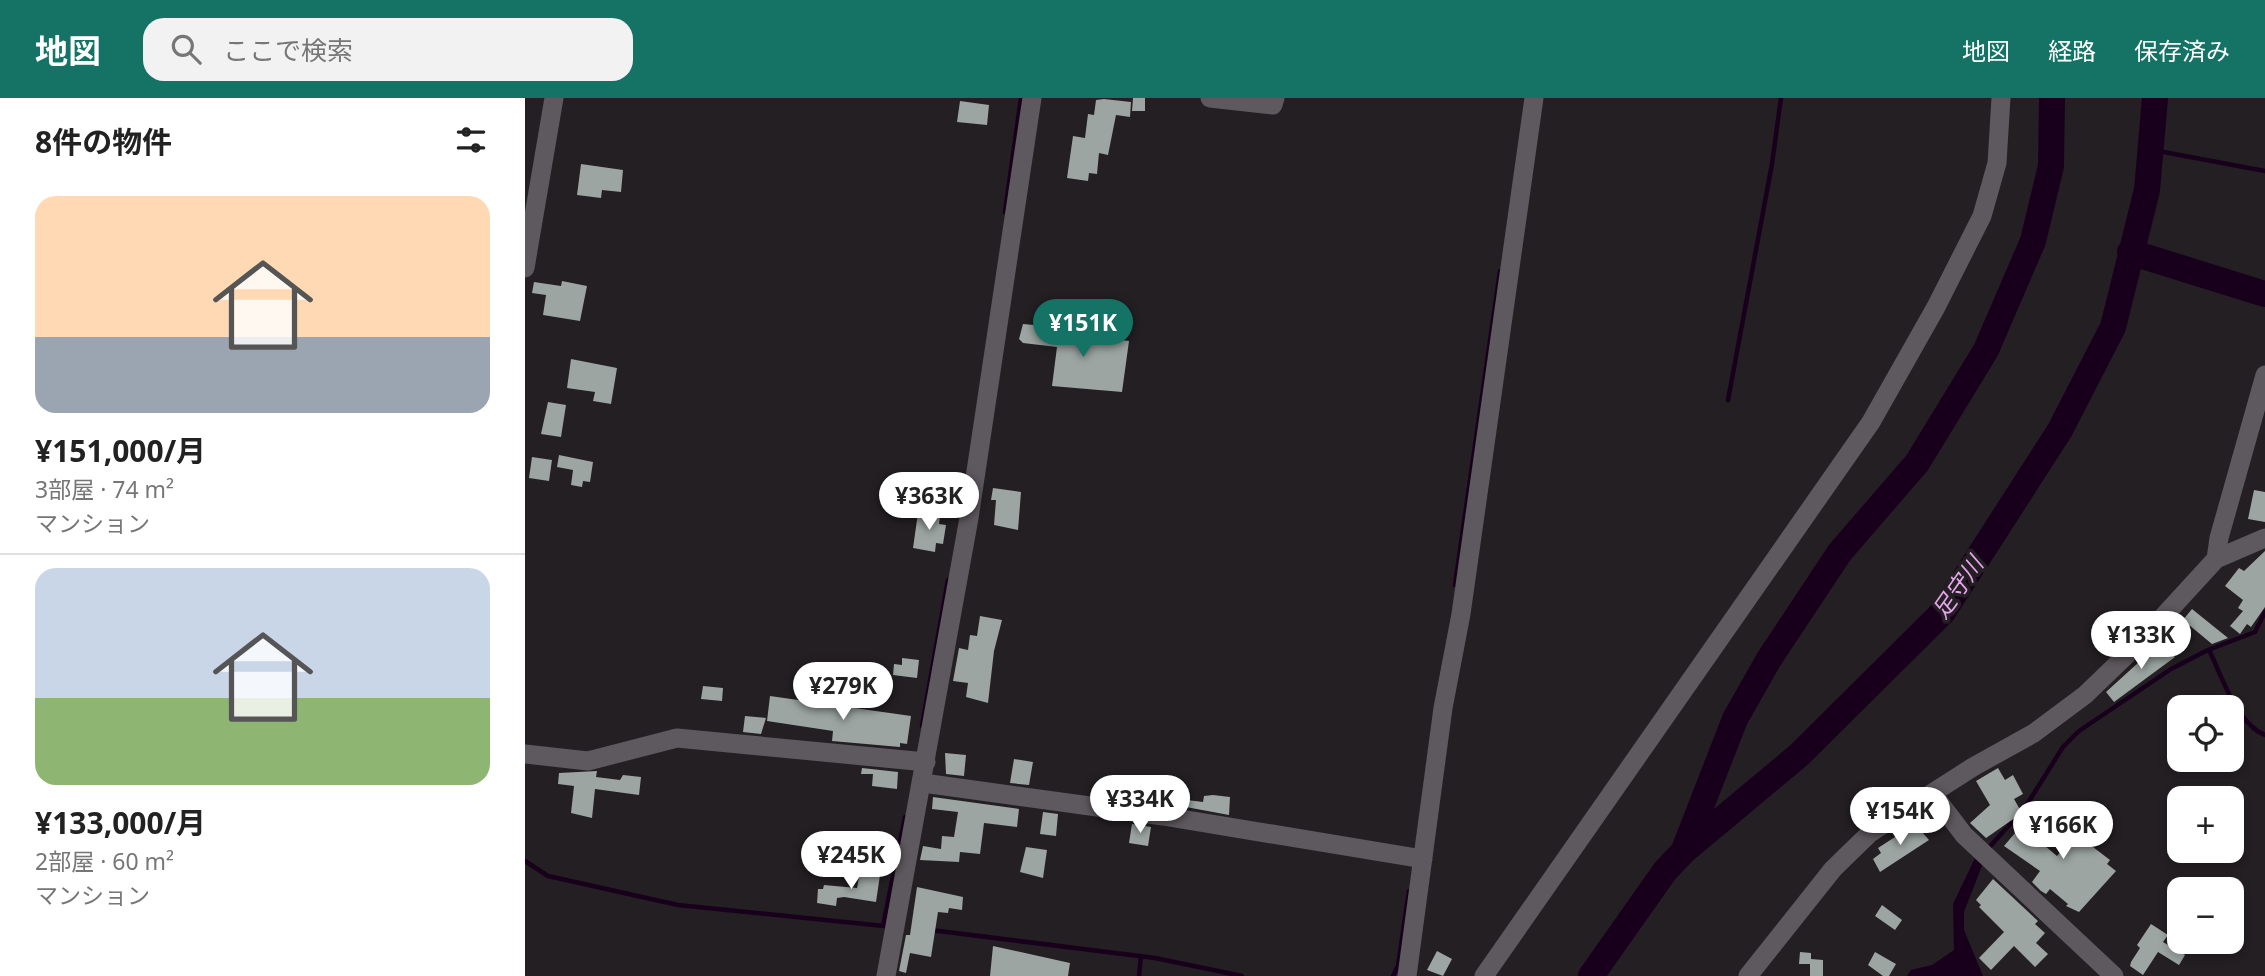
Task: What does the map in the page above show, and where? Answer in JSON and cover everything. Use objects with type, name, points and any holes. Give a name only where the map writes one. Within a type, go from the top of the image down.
[{"type":"street","points":[[525,268],[554,98]]},
{"type":"street","points":[[886,976],[923,783],[919,761],[969,518],[1032,98]]},
{"type":"street","points":[[1210,98],[1273,105],[1275,98]]},
{"type":"street","points":[[1407,976],[1417,859],[1461,614],[1534,98]]},
{"type":"street","points":[[1484,976],[1871,422],[1936,307],[1982,216],[1997,163],[2001,98]]},
{"type":"street","points":[[2216,558],[2219,538],[2265,375]]},
{"type":"street","points":[[1748,976],[1833,869],[1870,833],[2034,733],[2085,695],[2139,643],[2216,558],[2265,538]]},
{"type":"street","points":[[525,754],[587,761],[677,738],[919,761]]},
{"type":"street","points":[[923,783],[1163,816],[1417,859]]},
{"type":"street","points":[[1932,793],[1951,820],[2114,976]]},
{"type":"shaded area","points":[[1977,854],[1983,863],[1964,912],[1964,930],[1983,976],[1907,976],[1911,970],[1932,965],[1954,950],[1953,904]]},
{"type":"building","points":[[1133,98],[1145,98],[1145,111],[1132,111]]},
{"type":"building","points":[[1096,100],[1131,102],[1130,117],[1116,115],[1108,155],[1099,153],[1097,174],[1089,173],[1088,181],[1067,178],[1073,136],[1085,138],[1088,114],[1094,115]]},
{"type":"building","points":[[960,101],[989,105],[987,125],[957,122]]},
{"type":"building","points":[[581,164],[623,170],[621,192],[602,190],[601,198],[577,195]]},
{"type":"building","points":[[562,281],[587,286],[580,321],[543,315],[546,295],[532,293],[534,282],[561,286]]},
{"type":"building","points":[[1023,324],[1045,326],[1044,333],[1067,337],[1068,333],[1129,341],[1122,392],[1052,386],[1057,347],[1023,343],[1019,339]]},
{"type":"building","points":[[571,359],[617,368],[611,404],[593,401],[595,392],[567,388]]},
{"type":"building","points":[[548,402],[566,405],[561,437],[541,434]]},
{"type":"building","points":[[559,455],[593,462],[590,482],[583,481],[582,487],[571,485],[573,470],[557,467]]},
{"type":"building","points":[[532,457],[552,460],[549,481],[529,478]]},
{"type":"building","points":[[993,488],[1021,492],[1018,530],[994,525],[996,500],[991,500]]},
{"type":"building","points":[[2254,490],[2265,492],[2265,522],[2248,519]]},
{"type":"building","points":[[918,513],[940,516],[939,524],[946,525],[943,544],[936,543],[935,552],[913,548]]},
{"type":"building","points":[[2265,551],[2265,607],[2251,627],[2247,624],[2240,634],[2230,626],[2243,611],[2238,608],[2243,600],[2225,586],[2239,568],[2244,571]]},
{"type":"building","points":[[2192,609],[2228,638],[2212,644],[2183,620]]},
{"type":"building","points":[[980,616],[1002,620],[994,651],[988,703],[966,697],[968,683],[953,681],[959,648],[968,650],[970,635],[977,636]]},
{"type":"building","points":[[2161,642],[2175,657],[2114,702],[2106,692]]},
{"type":"building","points":[[902,658],[919,660],[917,678],[893,675],[894,664],[902,665]]},
{"type":"building","points":[[703,686],[723,688],[722,701],[701,699]]},
{"type":"building","points":[[770,696],[911,716],[907,744],[900,743],[900,747],[832,741],[833,731],[767,721]]},
{"type":"building","points":[[745,716],[766,718],[761,734],[743,732]]},
{"type":"building","points":[[945,753],[966,755],[964,776],[946,774]]},
{"type":"building","points":[[1014,759],[1033,762],[1029,785],[1010,783]]},
{"type":"building","points":[[862,768],[898,772],[897,789],[872,786],[873,774],[861,774]]},
{"type":"building","points":[[1998,768],[2005,780],[2013,775],[2023,794],[2014,799],[2022,813],[1986,838],[1970,823],[1990,805],[1976,781]]},
{"type":"building","points":[[597,771],[596,777],[620,780],[623,775],[641,777],[639,795],[595,789],[592,818],[571,813],[574,786],[558,784],[559,773]]},
{"type":"building","points":[[1144,784],[1159,787],[1157,803],[1141,801]]},
{"type":"building","points":[[1204,796],[1230,797],[1229,815],[1186,807],[1187,800],[1203,802]]},
{"type":"building","points":[[933,797],[1019,809],[1017,827],[984,823],[980,854],[960,852],[959,862],[920,860],[923,846],[941,849],[942,836],[954,837],[958,812],[932,809]]},
{"type":"building","points":[[2049,803],[2061,812],[2038,840],[2057,856],[2075,835],[2072,832],[2079,823],[2095,837],[2089,844],[2110,860],[2107,864],[2116,871],[2079,912],[2066,906],[2068,904],[2050,889],[2046,894],[2041,891],[2032,882],[2040,871],[2004,846],[2026,820],[2029,827]]},
{"type":"building","points":[[1043,812],[1058,814],[1056,836],[1040,834]]},
{"type":"building","points":[[1132,824],[1151,827],[1148,846],[1129,843]]},
{"type":"building","points":[[1915,824],[1929,840],[1880,872],[1873,859],[1881,853],[1878,848]]},
{"type":"building","points":[[1026,847],[1047,850],[1043,878],[1020,872]]},
{"type":"building","points":[[860,872],[880,875],[876,902],[844,897],[837,898],[836,906],[817,903],[818,889],[823,889],[824,885],[857,888]]},
{"type":"building","points":[[1993,879],[2038,921],[2035,924],[2045,933],[2036,943],[2048,954],[2035,967],[2014,946],[1991,970],[1979,958],[2004,932],[1979,907],[1981,905],[1976,900]]},
{"type":"building","points":[[917,887],[963,897],[962,910],[949,908],[948,913],[938,912],[931,957],[910,953],[906,973],[899,971],[906,935],[910,935]]},
{"type":"building","points":[[1882,905],[1902,920],[1895,930],[1875,916]]},
{"type":"building","points":[[2151,924],[2167,934],[2163,942],[2167,944],[2167,954],[2185,955],[2179,965],[2158,952],[2143,975],[2130,966],[2140,948],[2137,945]]},
{"type":"building","points":[[993,946],[1070,963],[1068,976],[990,976]]},
{"type":"building","points":[[1437,951],[1452,959],[1443,976],[1427,970]]},
{"type":"building","points":[[1800,952],[1811,953],[1811,959],[1823,960],[1823,976],[1810,976],[1810,964],[1799,964]]},
{"type":"building","points":[[1875,952],[1896,964],[1889,976],[1883,976],[1868,965]]},
{"type":"waterway","points":[[1005,212],[1021,98]]},
{"type":"waterway","points":[[1728,400],[1772,164],[1781,98]]},
{"type":"waterway","points":[[1684,850],[1735,719],[1769,659],[1840,552],[1917,463],[1986,350],[2033,241],[2051,166],[2052,98]]},
{"type":"waterway","name":"足守川","points":[[1591,976],[1665,871],[1684,851],[1799,755],[1943,612],[2060,430],[2113,327],[2147,190],[2155,98]]},
{"type":"waterway","points":[[2153,150],[2265,171]]},
{"type":"waterway","points":[[2130,252],[2265,294]]},
{"type":"waterway","points":[[1455,585],[1500,271]]},
{"type":"waterway","points":[[922,726],[948,580]]},
{"type":"waterway","points":[[1986,851],[2026,806],[2063,747],[2079,731],[2171,669],[2208,650],[2255,632],[2265,612]]},
{"type":"waterway","points":[[2209,650],[2238,710],[2255,729],[2265,735]]},
{"type":"waterway","points":[[883,926],[905,817]]},
{"type":"waterway","points":[[525,861],[548,876],[678,905],[884,926]]},
{"type":"waterway","points":[[1393,976],[1398,966],[1409,891]]},
{"type":"waterway","points":[[931,930],[1155,958],[1242,976]]},
{"type":"waterway","points":[[1139,976],[1141,956]]}]
